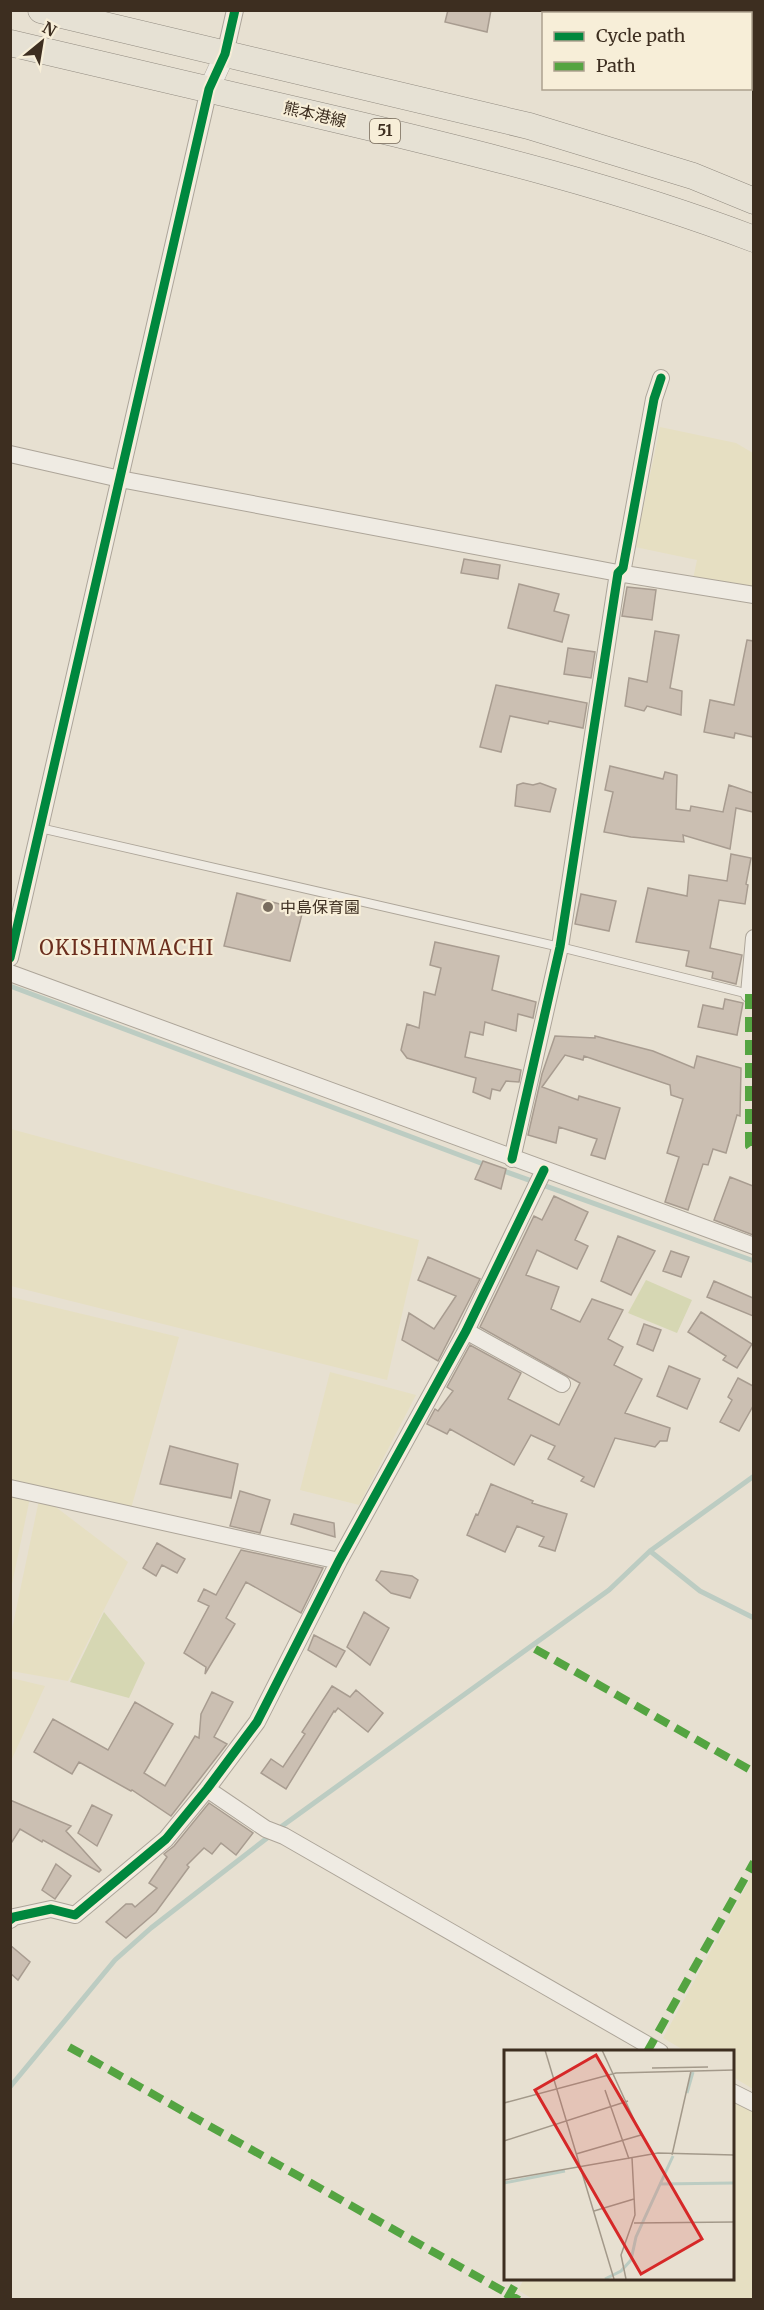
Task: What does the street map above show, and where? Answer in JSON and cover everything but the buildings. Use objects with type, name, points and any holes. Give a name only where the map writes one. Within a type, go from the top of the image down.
[{"type":"main road","name":"51","points":[[41,10],[529,126],[682,173],[753,201]]},
{"type":"main road","name":"熊本港線","points":[[10,43],[209,89],[576,180],[714,224],[753,239]]},
{"type":"street","points":[[10,958],[209,89],[225,54],[235,10]]},
{"type":"street","points":[[512,1159],[560,947],[618,573],[623,568],[654,399],[661,378]]},
{"type":"street","points":[[10,453],[120,479],[618,573],[753,595]]},
{"type":"street","points":[[749,994],[753,938]]},
{"type":"street","points":[[10,973],[753,1246]]},
{"type":"street","points":[[10,1920],[14,1917],[51,1909],[75,1915],[166,1839],[257,1722],[339,1561],[466,1331],[544,1170]]},
{"type":"street","points":[[466,1331],[562,1384]]},
{"type":"street","points":[[10,1488],[339,1561]]},
{"type":"street","points":[[207,1789],[266,1828],[284,1836],[657,2050]]},
{"type":"street","points":[[734,2093],[753,2103]]},
{"type":"lane","points":[[40,828],[560,947],[749,994]]},
{"type":"shaded area","points":[[660,427],[736,443],[753,453],[753,592],[693,579],[697,560],[635,547]]},
{"type":"shaded area","points":[[11,1129],[419,1240],[387,1380],[11,1286]]},
{"type":"shaded area","points":[[11,1297],[179,1337],[130,1512],[11,1482]]},
{"type":"shaded area","points":[[330,1372],[416,1395],[359,1505],[300,1490]]},
{"type":"shaded area","points":[[11,1488],[31,1493],[11,1589]]},
{"type":"shaded area","points":[[40,1495],[128,1562],[68,1681],[11,1671],[11,1634]]},
{"type":"shaded area","points":[[10,1678],[45,1686],[11,1761]]},
{"type":"shaded area","points":[[753,1874],[753,2089],[734,2078],[734,2050],[684,2050],[663,2038]]},
{"type":"shaded area","points":[[734,2099],[753,2110],[753,2299],[534,2300],[518,2290],[523,2280],[734,2280]]},
{"type":"green space","points":[[646,1280],[692,1300],[677,1333],[628,1313]]},
{"type":"green space","points":[[104,1612],[145,1663],[129,1698],[70,1682]]},
{"type":"waterway","points":[[10,986],[486,1165]]},
{"type":"waterway","points":[[501,1170],[754,1261]]},
{"type":"waterway","points":[[278,1829],[609,1590],[650,1551],[754,1476]]},
{"type":"waterway","points":[[650,1551],[700,1591],[754,1618]]},
{"type":"waterway","points":[[10,2087],[115,1960],[151,1928],[271,1835]]},
{"type":"marked path","points":[[749,994],[749,1146],[754,1153]]},
{"type":"marked path","points":[[535,1649],[754,1772]]},
{"type":"marked path","points":[[648,2050],[754,1862]]},
{"type":"marked path","points":[[69,2047],[519,2300]]},
{"type":"marked path","points":[[507,2299],[518,2280]]},
{"type":"cycle path","points":[[10,958],[209,89],[225,54],[235,10]]},
{"type":"cycle path","points":[[512,1159],[560,947],[618,573],[623,568],[654,399],[661,378]]},
{"type":"cycle path","points":[[10,1920],[14,1917],[51,1909],[75,1915],[166,1839],[257,1722],[339,1561],[466,1331],[544,1170]]},
{"type":"place","name":"中島保育園","points":[[268,907]]},
{"type":"district","name":"OKISHINMACHI","points":[[127,948]]}]
